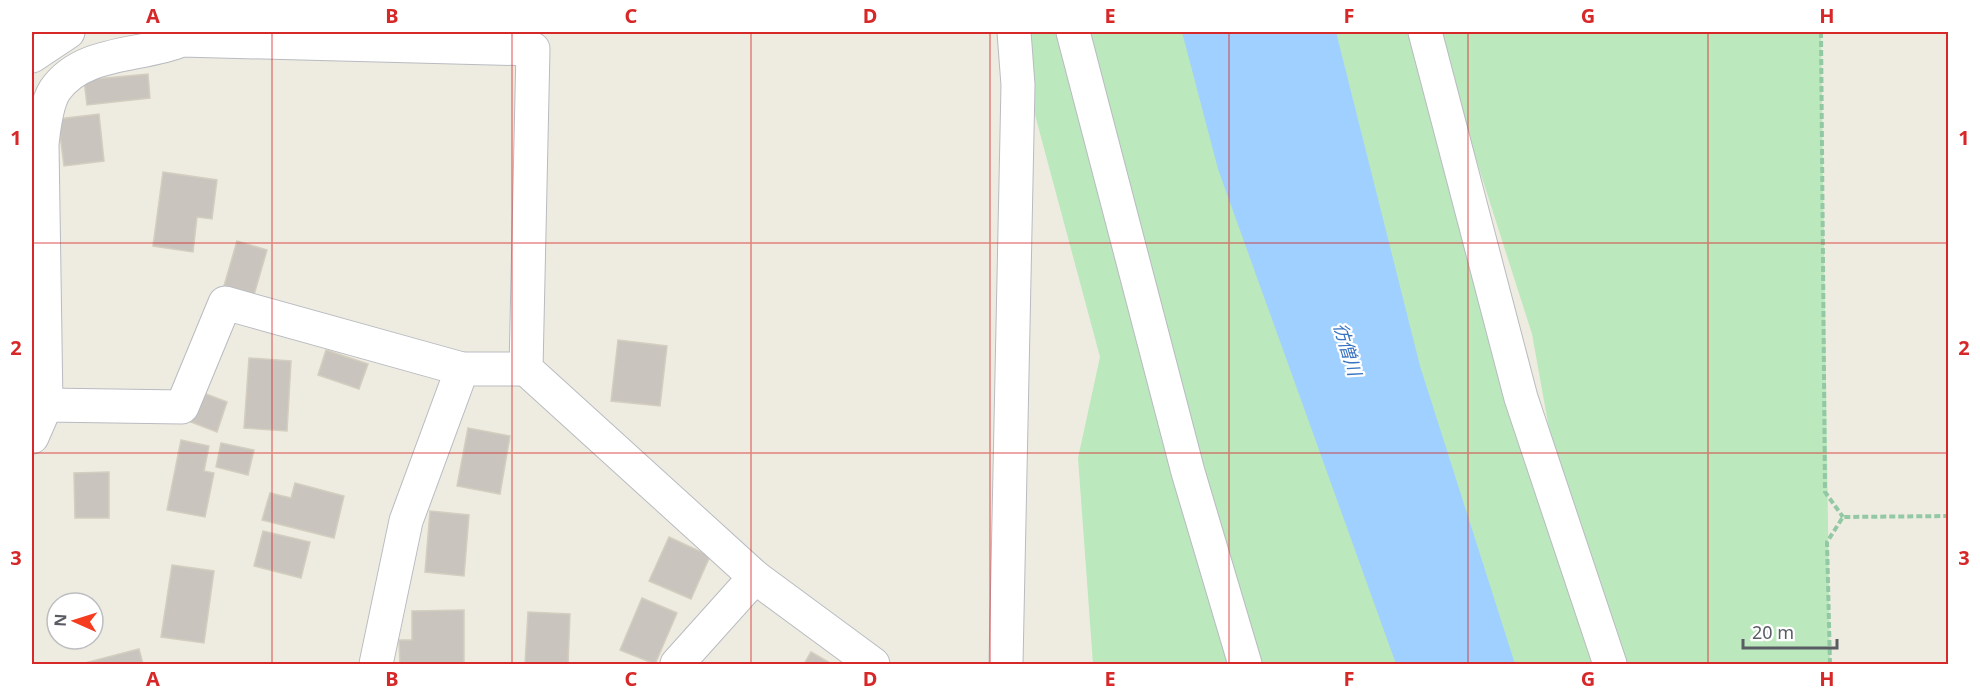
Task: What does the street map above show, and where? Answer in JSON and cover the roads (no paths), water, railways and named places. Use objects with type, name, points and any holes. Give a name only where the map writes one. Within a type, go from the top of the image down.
[{"type":"street","points":[[32,56],[68,32]]},
{"type":"street","points":[[1006,664],[1018,85],[1014,32]]},
{"type":"street","points":[[1073,32],[1188,472],[1245,664]]},
{"type":"street","points":[[1425,32],[1521,398],[1610,664]]},
{"type":"street","points":[[32,437],[46,405],[42,144],[45,119],[55,91],[76,69],[99,59],[160,49],[172,36],[533,49],[526,369]]},
{"type":"street","points":[[46,405],[182,407],[225,303],[462,369],[526,369],[755,577],[873,664]]},
{"type":"street","points":[[376,664],[406,521],[462,369]]},
{"type":"street","points":[[677,664],[755,577]]},
{"type":"water","name":"彷僧川","points":[[1182,32],[1336,32],[1420,366],[1515,664],[1396,664],[1218,169]]}]
